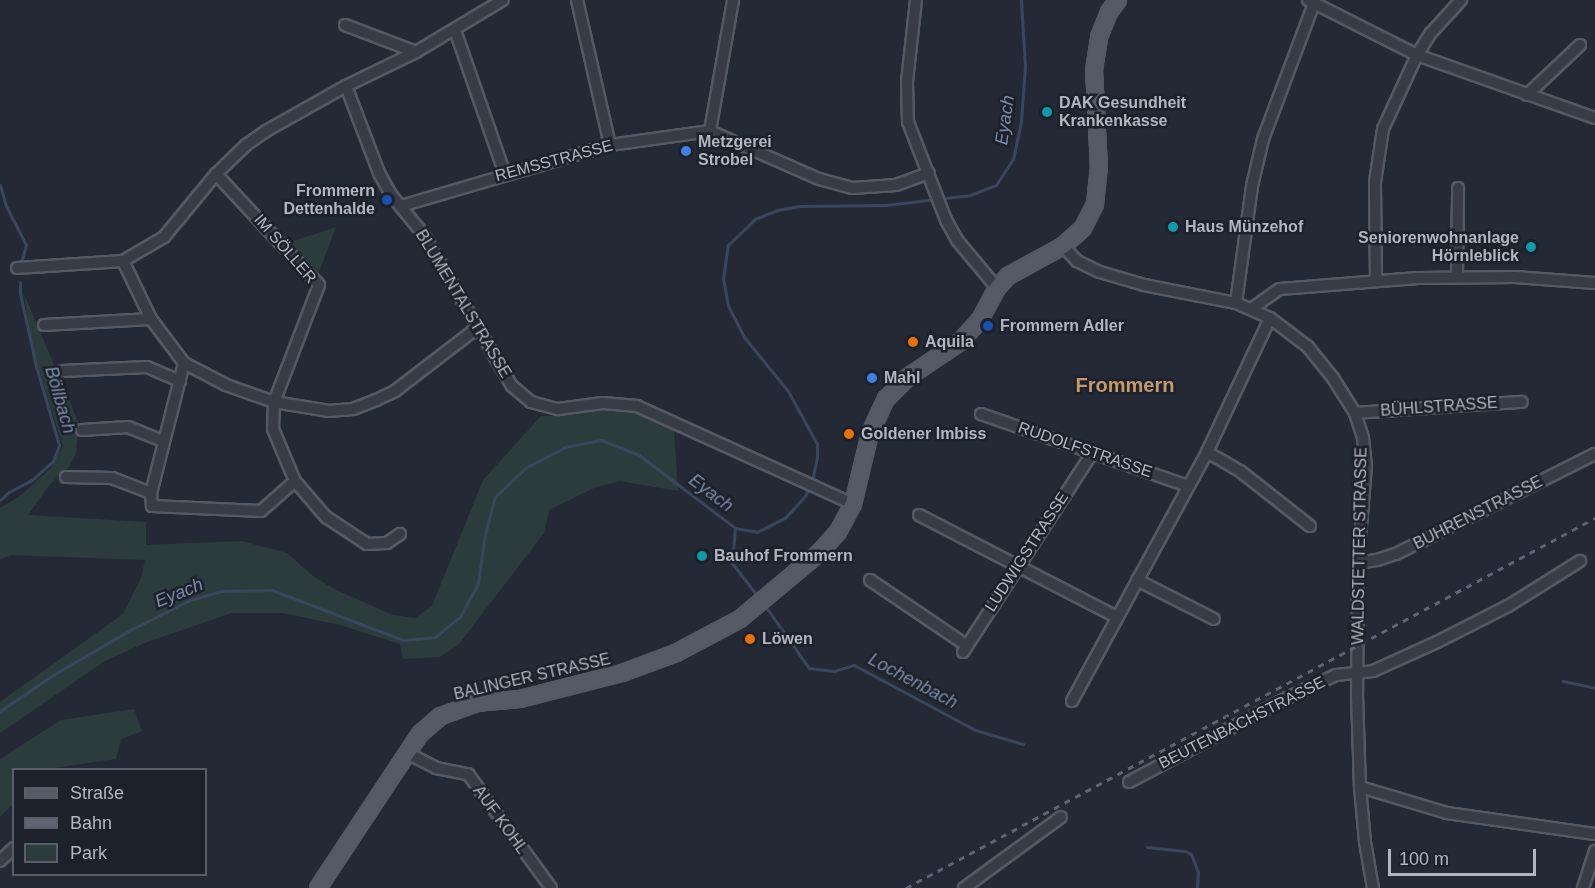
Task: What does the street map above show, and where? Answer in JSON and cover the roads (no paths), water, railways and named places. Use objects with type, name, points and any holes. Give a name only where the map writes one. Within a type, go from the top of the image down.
[{"type":"main road","name":"BALINGER STRASSE","points":[[318,888],[420,734],[441,716],[476,703],[520,699],[622,673],[676,653],[740,619],[820,552],[838,532],[870,433],[886,399],[908,377],[960,342],[980,320],[997,288],[1008,276],[1063,246],[1083,228],[1095,204],[1099,168],[1094,70],[1099,37],[1109,12],[1118,0]]},
{"type":"street","points":[[16,268],[123,261],[164,237],[216,174],[246,145],[266,131],[346,86],[416,52],[503,0]]},
{"type":"street","points":[[578,0],[610,145]]},
{"type":"street","points":[[732,0],[710,131],[819,179],[852,188],[896,184],[930,177]]},
{"type":"street","points":[[916,0],[907,89],[908,122],[941,208],[957,240],[997,288]]},
{"type":"street","points":[[1376,281],[1375,182],[1383,129],[1417,55],[1431,33],[1461,0]]},
{"type":"street","points":[[1236,303],[1245,229],[1262,143],[1311,2],[1417,55],[1595,118]]},
{"type":"street","points":[[345,25],[416,52]]},
{"type":"street","points":[[455,30],[505,174]]},
{"type":"street","points":[[1527,95],[1580,45]]},
{"type":"street","name":"BLUMENTALSTRASSE","points":[[346,86],[379,173],[392,196],[424,235],[512,386],[531,402],[558,409],[603,403],[638,406],[848,502]]},
{"type":"street","name":"REMSSTRASSE","points":[[401,206],[610,145],[710,131]]},
{"type":"street","name":"IM SÖLLER","points":[[216,174],[319,285],[274,402]]},
{"type":"street","points":[[1457,276],[1458,188]]},
{"type":"street","name":"WALDSTETTER STRASSE","points":[[1063,246],[1077,261],[1100,272],[1144,285],[1236,303],[1270,318],[1308,347],[1333,378],[1355,412],[1363,438],[1366,466],[1358,563],[1360,788],[1365,842],[1373,888]]},
{"type":"street","points":[[123,261],[151,320],[184,363],[226,385],[274,402],[329,411],[353,409],[395,391],[477,328]]},
{"type":"street","points":[[1251,309],[1280,289],[1376,281],[1457,276],[1534,278],[1595,283]]},
{"type":"street","points":[[1072,701],[1207,452],[1270,318]]},
{"type":"street","points":[[44,325],[151,320]]},
{"type":"street","points":[[184,363],[163,441],[152,493],[152,506],[261,511],[295,481]]},
{"type":"street","points":[[62,370],[147,367],[180,381]]},
{"type":"street","points":[[274,402],[273,429],[295,481],[326,517],[367,544],[387,543],[400,534]]},
{"type":"street","name":"BÜHLSTRASSE","points":[[1355,412],[1522,402]]},
{"type":"street","name":"RUDOLFSTRASSE","points":[[981,414],[1188,486]]},
{"type":"street","points":[[82,430],[128,427],[163,441]]},
{"type":"street","name":"LUDWIGSTRASSE","points":[[870,580],[964,648],[1093,452]]},
{"type":"street","points":[[1207,452],[1240,471],[1310,526]]},
{"type":"street","name":"BUHRENSTRASSE","points":[[1358,563],[1396,554],[1595,454]]},
{"type":"street","points":[[66,477],[112,478],[152,493]]},
{"type":"street","points":[[919,515],[1117,617]]},
{"type":"street","name":"BEUTENBACHSTRASSE","points":[[1129,782],[1287,698],[1336,675],[1373,671],[1447,637],[1508,606],[1580,561]]},
{"type":"street","points":[[1137,580],[1214,619]]},
{"type":"street","name":"AUF KOHL","points":[[407,753],[435,768],[468,774],[551,888]]},
{"type":"street","points":[[1360,788],[1447,813],[1595,834]]},
{"type":"street","points":[[964,888],[1061,818]]},
{"type":"street","points":[[0,861],[12,850]]},
{"type":"street","points":[[1583,888],[1595,851]]},
{"type":"waterway","name":"Eyach","points":[[812,481],[817,458],[817,444],[788,391],[744,337],[728,306],[723,279],[728,245],[755,219],[777,210],[800,206],[886,205],[970,195],[996,185],[1013,159],[1021,121],[1025,66],[1021,0]]},
{"type":"waterway","name":"Böllbach","points":[[0,185],[6,206],[26,245],[22,259]]},
{"type":"waterway","name":"Böllbach","points":[[0,500],[9,492],[33,479],[53,461],[59,445],[36,366],[20,293],[20,282]]},
{"type":"waterway","name":"Eyach","points":[[0,711],[53,675],[130,630],[190,600],[222,591],[272,590],[403,640],[435,637],[460,617],[478,583],[485,534],[495,497],[525,468],[565,447],[602,440],[639,455],[735,528],[757,532],[785,518],[805,496],[809,487]]},
{"type":"waterway","name":"Lochenbach","points":[[735,528],[732,563],[759,598]]},
{"type":"waterway","name":"Lochenbach","points":[[763,603],[809,668],[834,671],[854,665],[975,730],[1023,744]]},
{"type":"waterway","points":[[1563,681],[1595,688]]},
{"type":"waterway","name":"Lochenbach","points":[[1147,847],[1185,851],[1191,854],[1198,872],[1197,888]]},
{"type":"railway","points":[[906,888],[1595,518]]},
{"type":"place","name":"DAK Gesundheit Krankenkasse","points":[[1047,112]]},
{"type":"place","name":"Metzgerei Strobel","points":[[686,151]]},
{"type":"place","name":"Frommern Dettenhalde","points":[[387,200]]},
{"type":"place","name":"Haus Münzehof","points":[[1173,227]]},
{"type":"place","name":"Seniorenwohnanlage Hörnleblick","points":[[1531,247]]},
{"type":"place","name":"Frommern Adler","points":[[988,326]]},
{"type":"place","name":"Aquila","points":[[913,342]]},
{"type":"place","name":"Mahl","points":[[872,378]]},
{"type":"place","name":"Goldener Imbiss","points":[[849,434]]},
{"type":"place","name":"Bauhof Frommern","points":[[702,556]]},
{"type":"place","name":"Löwen","points":[[750,639]]},
{"type":"district","name":"Frommern","points":[[1125,385]]}]
